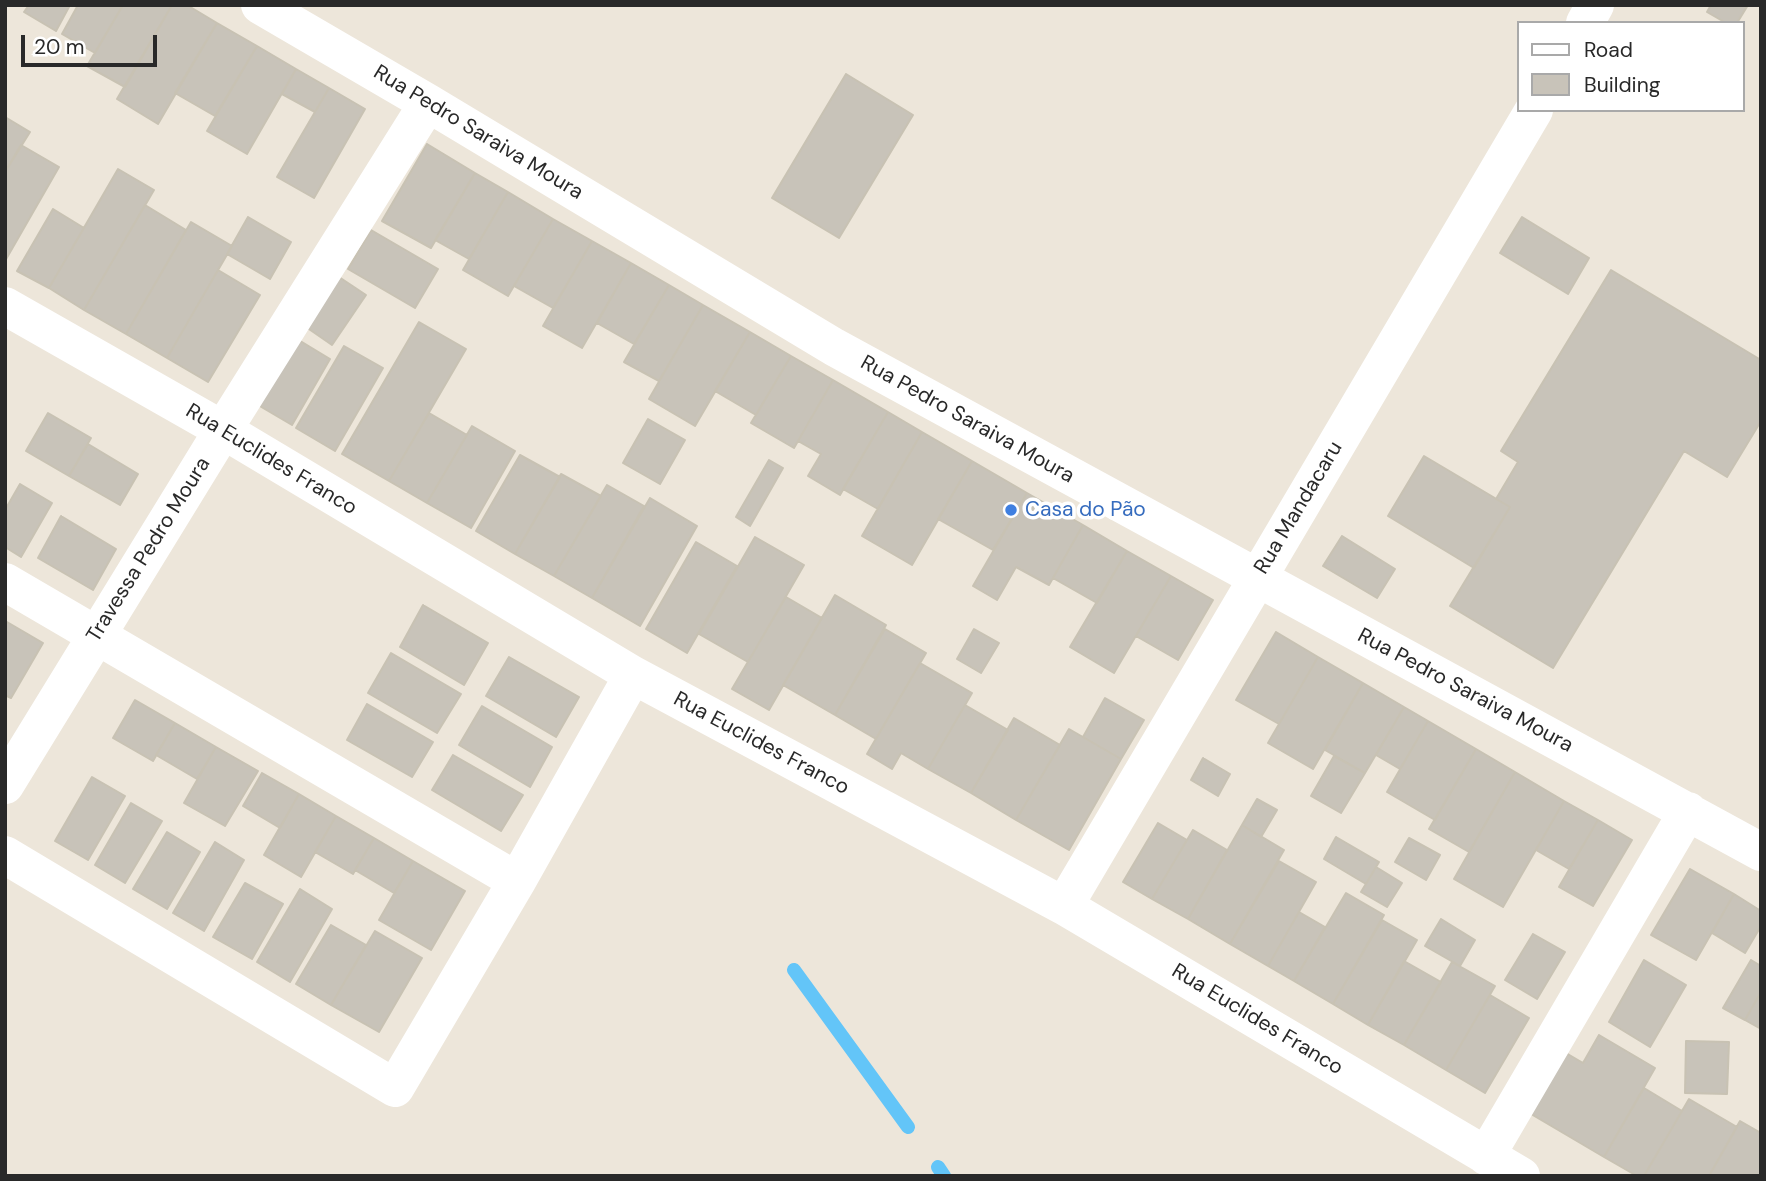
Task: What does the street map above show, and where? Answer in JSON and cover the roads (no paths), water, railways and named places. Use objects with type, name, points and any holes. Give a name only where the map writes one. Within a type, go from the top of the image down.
[{"type":"street","name":"Rua Pedro Saraiva Moura","points":[[260,5],[834,347],[1761,852]]},
{"type":"street","points":[[1586,21],[1595,5]]},
{"type":"street","name":"Travessa Pedro Moura","points":[[5,785],[428,103]]},
{"type":"street","name":"Rua Mandacaru","points":[[1063,906],[1533,112]]},
{"type":"street","name":"Rua Euclides Franco","points":[[5,306],[223,430],[633,675],[1063,906],[1521,1176]]},
{"type":"street","points":[[5,582],[517,881]]},
{"type":"street","points":[[5,855],[395,1088],[517,881],[633,675]]},
{"type":"street","points":[[1486,1156],[1688,811]]},
{"type":"waterway","points":[[794,970],[908,1127]]},
{"type":"waterway","points":[[938,1167],[944,1176]]},
{"type":"place","name":"Casa do Pão","points":[[1011,510]]}]
